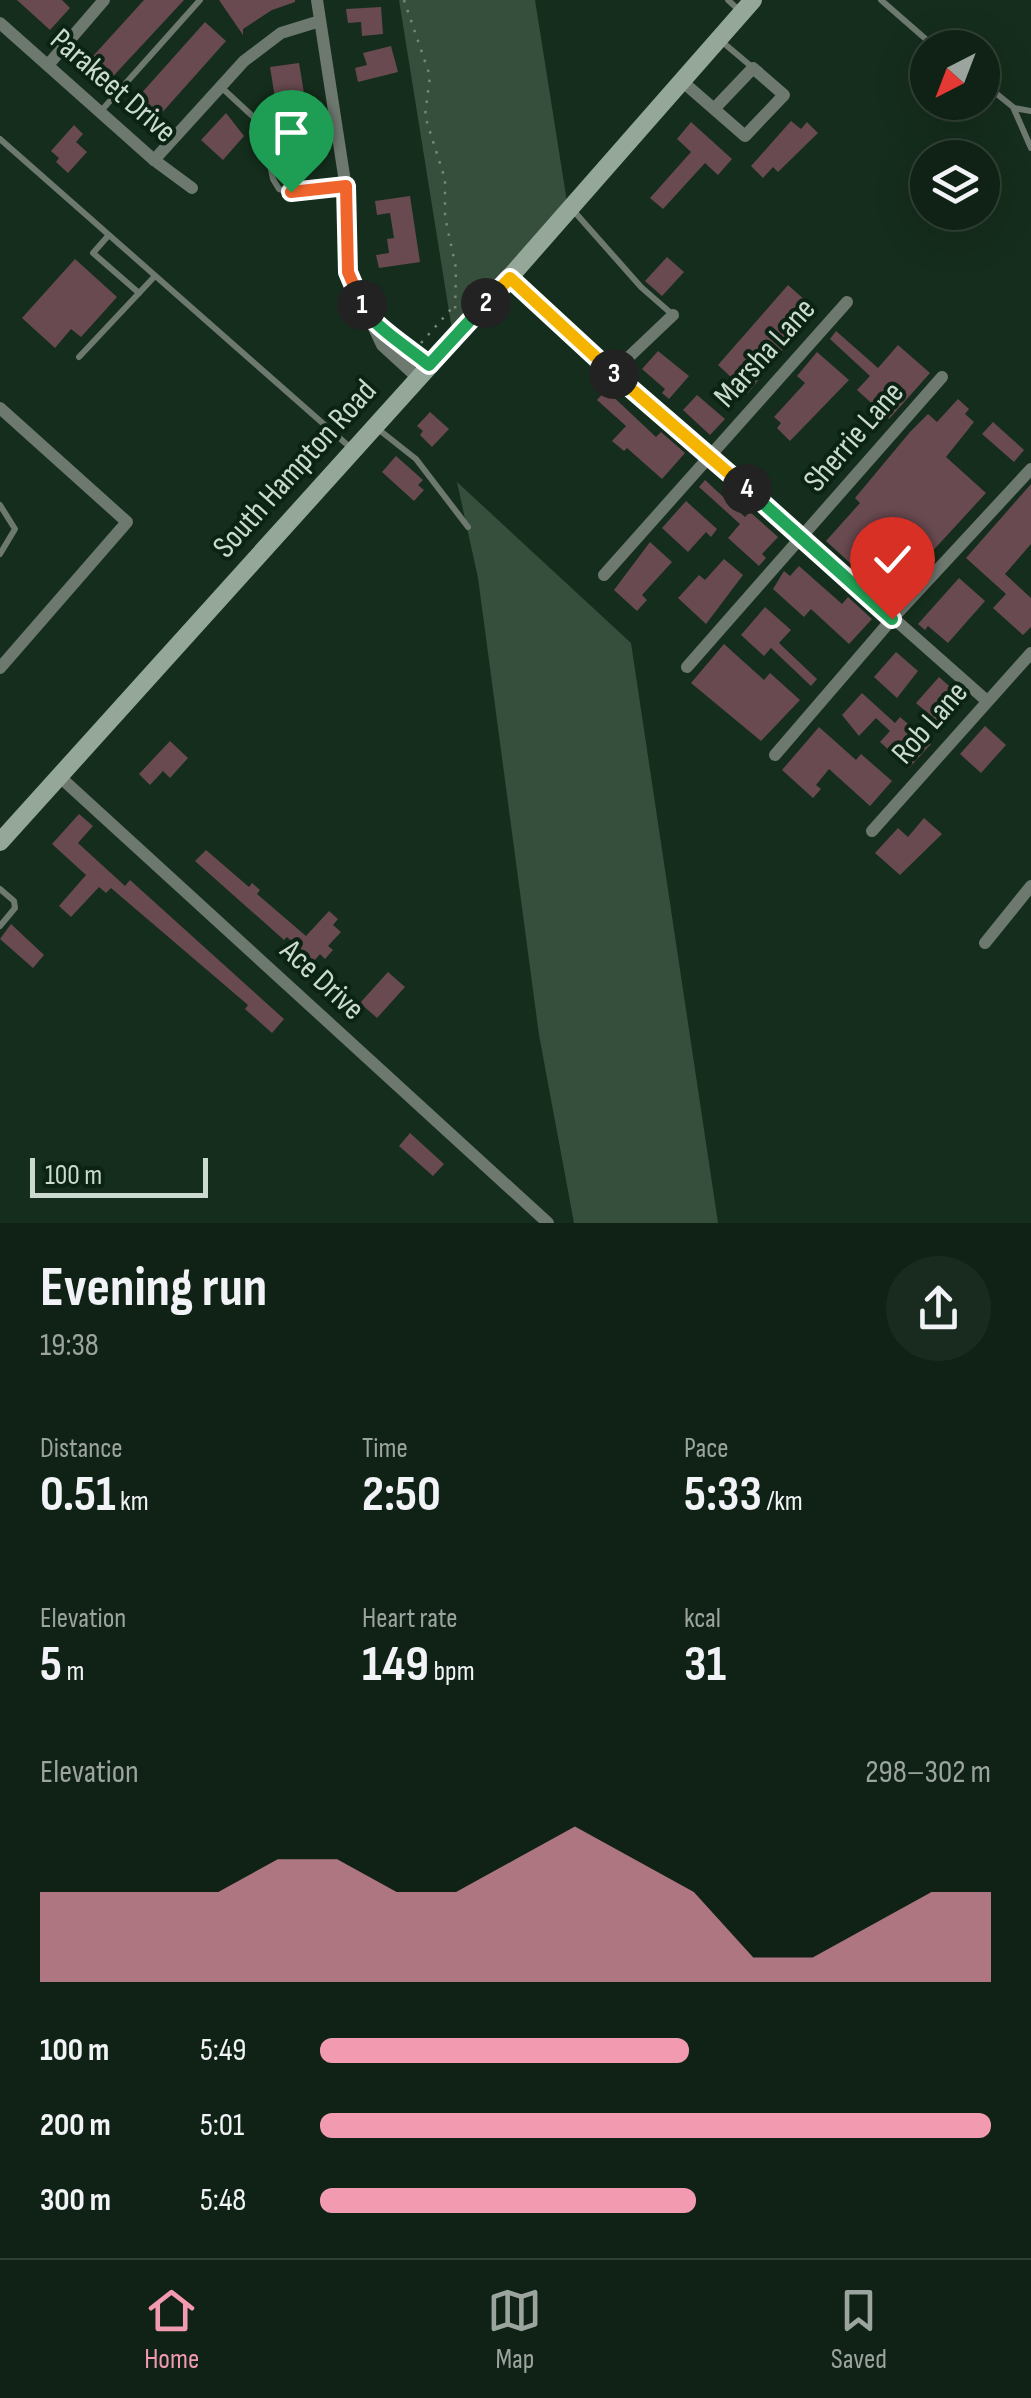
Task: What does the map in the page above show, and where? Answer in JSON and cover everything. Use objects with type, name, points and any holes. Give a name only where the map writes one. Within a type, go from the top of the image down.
[{"type":"main road","name":"South Hampton Road","points":[[0,842],[373,425],[510,278],[719,40],[741,4]]},
{"type":"street","points":[[317,0],[346,186],[348,272],[382,346],[423,371]]},
{"type":"street","points":[[48,66],[101,1]]},
{"type":"street","points":[[154,160],[244,62],[281,33],[320,21]]},
{"type":"street","name":"Parakeet Drive","points":[[0,22],[154,160],[192,188]]},
{"type":"street","points":[[683,82],[714,109],[745,136],[784,95],[753,68],[714,109]]},
{"type":"street","points":[[510,278],[612,373],[987,701]]},
{"type":"street","name":"Marsha Lane","points":[[604,575],[847,302]]},
{"type":"street","points":[[612,373],[673,315]]},
{"type":"street","points":[[368,320],[414,352],[423,371]]},
{"type":"street","name":"Sherrie Lane","points":[[687,667],[942,377]]},
{"type":"street","points":[[0,408],[127,522],[0,668]]},
{"type":"street","points":[[775,755],[892,619],[1031,469]]},
{"type":"street","name":"Rob Lane","points":[[872,832],[1031,653]]},
{"type":"street","name":"Ace Drive","points":[[60,777],[548,1223]]},
{"type":"street","points":[[985,943],[1029,894]]},
{"type":"lane","points":[[100,112],[200,0]]},
{"type":"lane","points":[[881,0],[915,30]]},
{"type":"lane","points":[[719,40],[753,68]]},
{"type":"lane","points":[[221,86],[262,125],[278,189],[291,192],[346,186]]},
{"type":"lane","points":[[1000,97],[1012,107],[1031,148]]},
{"type":"lane","points":[[1012,107],[1031,111]]},
{"type":"lane","points":[[0,139],[353,450]]},
{"type":"lane","points":[[571,208],[642,288],[673,315]]},
{"type":"lane","points":[[108,235],[93,253],[139,294]]},
{"type":"lane","points":[[79,357],[155,276]]},
{"type":"lane","points":[[373,425],[416,459],[468,527]]},
{"type":"lane","points":[[0,505],[16,529],[0,554]]},
{"type":"lane","points":[[0,889],[15,908],[0,926]]},
{"type":"path","points":[[404,0],[430,76],[424,116],[445,179],[445,217],[456,268],[456,313]]},
{"type":"path","points":[[414,352],[454,306]]},
{"type":"green space","points":[[399,0],[535,0],[567,202],[452,330]]},
{"type":"green space","points":[[457,482],[631,643],[718,1223],[574,1223],[539,1035],[478,578]]},
{"type":"building","points":[[17,0],[62,0],[70,8],[50,30]]},
{"type":"building","points":[[144,0],[184,0],[105,85],[84,66]]},
{"type":"building","points":[[219,0],[295,2],[272,10],[243,29],[243,35]]},
{"type":"building","points":[[381,7],[383,34],[362,36],[361,22],[348,23],[346,9]]},
{"type":"building","points":[[205,22],[226,41],[151,125],[130,106]]},
{"type":"building","points":[[391,46],[398,72],[358,82],[355,68],[367,65],[363,53]]},
{"type":"building","points":[[299,63],[310,129],[281,135],[270,67]]},
{"type":"building","points":[[226,113],[244,136],[223,160],[201,140]]},
{"type":"building","points":[[791,121],[801,129],[807,122],[818,133],[778,172],[773,167],[763,178],[751,166]]},
{"type":"building","points":[[691,122],[732,159],[718,175],[705,163],[663,209],[650,198],[691,152],[677,139]]},
{"type":"building","points":[[74,125],[83,134],[76,142],[87,152],[68,173],[51,151]]},
{"type":"building","points":[[410,196],[420,262],[379,268],[376,255],[389,253],[387,239],[394,238],[390,213],[377,215],[375,201]]},
{"type":"building","points":[[667,257],[684,272],[662,296],[645,281]]},
{"type":"building","points":[[75,259],[117,297],[81,337],[71,329],[55,348],[22,318]]},
{"type":"building","points":[[788,285],[815,309],[748,393],[718,365]]},
{"type":"building","points":[[836,331],[878,368],[898,345],[930,373],[889,419],[857,390],[870,376],[830,339]]},
{"type":"building","points":[[658,351],[689,376],[669,399],[662,393],[665,389],[642,369]]},
{"type":"building","points":[[817,352],[849,380],[790,441],[777,428],[781,423],[774,417],[805,383],[797,376]]},
{"type":"building","points":[[606,390],[656,437],[661,432],[685,453],[662,479],[627,448],[624,451],[612,441],[626,426],[597,400]]},
{"type":"building","points":[[697,395],[725,419],[710,435],[683,410]]},
{"type":"building","points":[[958,399],[969,409],[965,414],[974,422],[946,457],[986,493],[929,555],[891,521],[879,534],[900,552],[872,583],[826,541],[860,503],[855,498],[910,432],[928,414],[937,422]]},
{"type":"building","points":[[430,412],[449,429],[432,447],[417,426]]},
{"type":"building","points":[[993,422],[1024,450],[1014,462],[982,434]]},
{"type":"building","points":[[396,456],[423,480],[418,485],[424,490],[414,501],[382,472]]},
{"type":"building","points":[[705,480],[745,517],[750,512],[778,537],[762,554],[766,558],[759,566],[728,538],[740,524],[699,487]]},
{"type":"building","points":[[1031,484],[1031,544],[1005,574],[1031,598],[1031,627],[1023,635],[993,608],[1006,594],[966,558]]},
{"type":"building","points":[[686,501],[717,529],[711,537],[706,532],[688,552],[662,528]]},
{"type":"building","points":[[650,542],[672,562],[642,595],[647,600],[637,611],[614,590]]},
{"type":"building","points":[[724,559],[743,575],[706,624],[678,598],[699,575],[705,580]]},
{"type":"building","points":[[799,566],[842,604],[848,597],[872,619],[849,644],[811,609],[804,617],[773,589],[784,571],[790,576]]},
{"type":"building","points":[[959,578],[985,601],[948,643],[928,626],[925,630],[918,624]]},
{"type":"building","points":[[765,607],[791,630],[779,643],[817,679],[811,686],[771,648],[764,656],[741,635]]},
{"type":"building","points":[[724,644],[764,680],[770,673],[800,700],[761,741],[691,683]]},
{"type":"building","points":[[896,652],[918,671],[897,698],[874,677]]},
{"type":"building","points":[[939,677],[966,701],[943,726],[916,703]]},
{"type":"building","points":[[862,693],[895,723],[900,717],[931,744],[909,768],[880,742],[890,731],[876,718],[859,736],[842,715]]},
{"type":"building","points":[[985,726],[1006,745],[981,773],[960,754]]},
{"type":"building","points":[[819,727],[856,760],[861,754],[892,781],[870,806],[829,769],[816,785],[821,789],[813,798],[782,770]]},
{"type":"building","points":[[170,741],[188,758],[170,778],[163,771],[150,785],[139,774]]},
{"type":"building","points":[[79,814],[93,826],[78,843],[125,886],[130,880],[284,1019],[272,1033],[245,1009],[248,1005],[111,888],[106,893],[99,887],[71,917],[59,906],[86,875],[52,844]]},
{"type":"building","points":[[924,818],[942,834],[900,875],[875,853],[898,828],[908,837]]},
{"type":"building","points":[[206,850],[249,887],[252,883],[260,890],[257,894],[306,936],[329,911],[338,919],[333,925],[341,932],[328,946],[333,950],[325,959],[320,954],[314,961],[287,937],[284,940],[195,861]]},
{"type":"building","points":[[11,924],[44,955],[33,968],[0,939]]},
{"type":"building","points":[[388,972],[405,987],[377,1018],[360,1003]]},
{"type":"building","points":[[410,1133],[444,1164],[433,1176],[399,1146]]},
{"type":"route","points":[[291,192],[346,186],[348,272],[368,320],[394,334],[429,365],[510,278],[892,619]]}]
